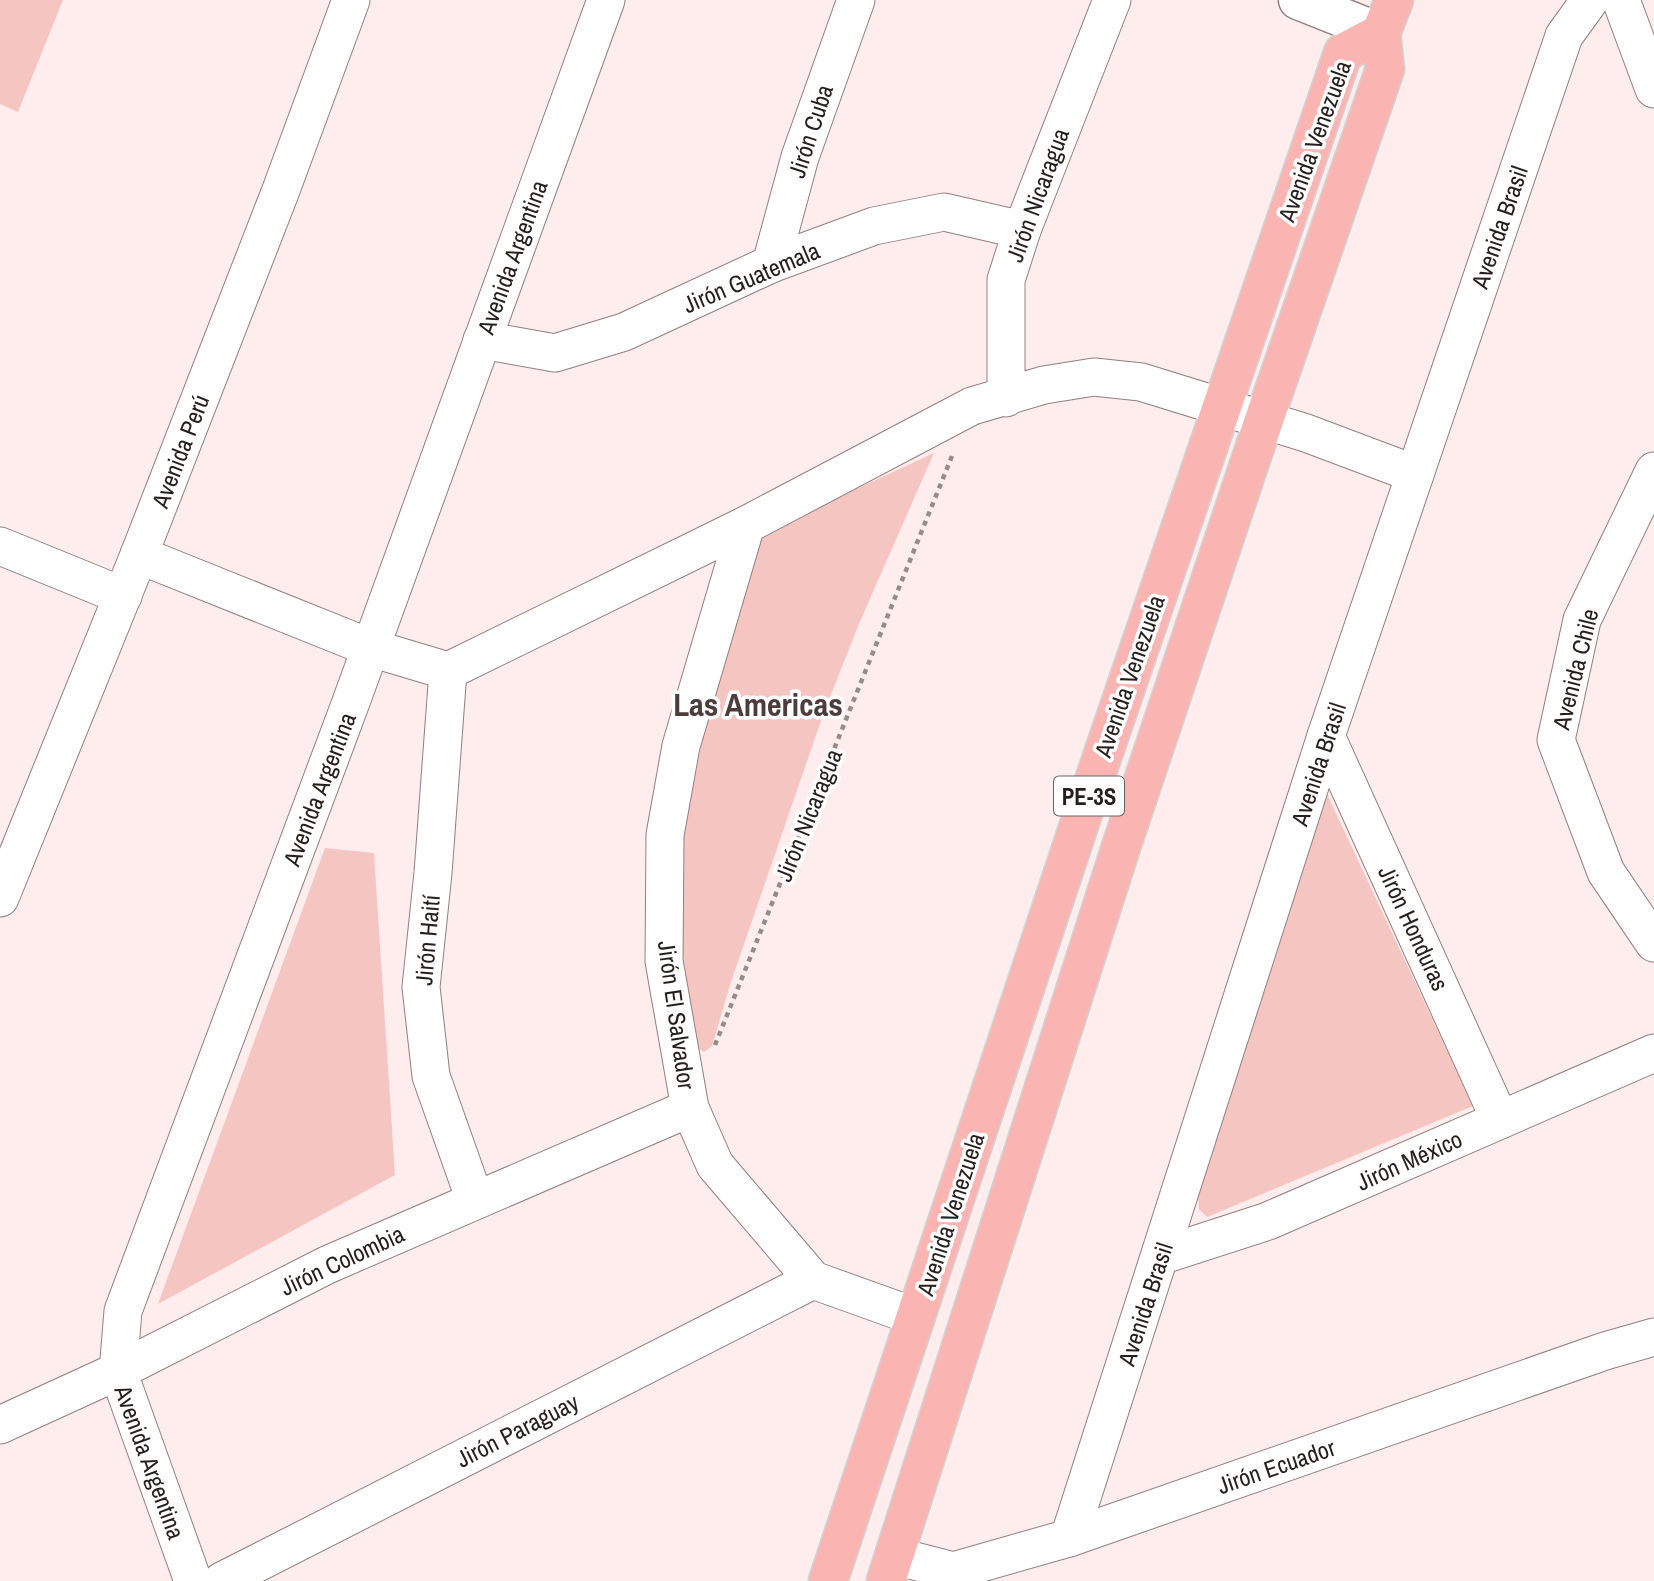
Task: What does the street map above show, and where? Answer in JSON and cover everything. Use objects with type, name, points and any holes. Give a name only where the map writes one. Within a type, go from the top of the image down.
[{"type":"highway","name":"Avenida Venezuela","points":[[828,1581],[1086,804],[1343,53],[1388,17]]},
{"type":"highway","name":"Avenida Venezuela","points":[[890,1568],[1121,847],[1385,69],[1388,17]]},
{"type":"street","name":"Avenida Argentina","points":[[193,1581],[118,1371],[123,1311],[371,648],[606,0]]},
{"type":"street","name":"Jirón Cuba","points":[[771,264],[800,157],[856,0]]},
{"type":"street","name":"Jirón Nicaragua","points":[[989,402],[1006,280],[1022,230],[1112,0]]},
{"type":"street","points":[[1298,0],[1388,17]]},
{"type":"street","name":"Avenida Brasil","points":[[1069,1538],[1326,736],[1564,36],[1590,0]]},
{"type":"street","points":[[1621,0],[1654,89]]},
{"type":"street","name":"Avenida Perú","points":[[0,898],[123,596],[281,190],[344,2]]},
{"type":"street","name":"Jirón Guatemala","points":[[482,340],[555,353],[624,332],[771,264],[874,226],[944,212],[1022,230]]},
{"type":"street","points":[[139,555],[371,648],[448,671],[989,402],[1044,385],[1094,377],[1141,382],[1306,433],[1415,474]]},
{"type":"street","name":"Avenida Chile","points":[[1654,471],[1582,620],[1556,740],[1606,872],[1654,943]]},
{"type":"street","name":"Jirón El Salvador","points":[[746,525],[681,746],[665,835],[664,961],[690,1108],[715,1165],[793,1260],[813,1280],[916,1317]]},
{"type":"street","points":[[0,546],[123,596]]},
{"type":"street","name":"Jirón Haití","points":[[448,671],[433,873],[421,987],[431,1076],[475,1200]]},
{"type":"street","name":"Jirón Honduras","points":[[1326,736],[1500,1120]]},
{"type":"street","name":"Jirón México","points":[[1160,1256],[1268,1221],[1654,1053]]},
{"type":"street","name":"Jirón Colombia","points":[[0,1425],[118,1371],[327,1265],[690,1108]]},
{"type":"street","name":"Jirón Paraguay","points":[[222,1581],[813,1280]]},
{"type":"street","name":"Jirón Ecuador","points":[[890,1568],[953,1570],[1069,1538],[1605,1351],[1654,1337]]},
{"type":"path","name":"Jirón Nicaragua","points":[[711,1056],[989,402]]},
{"type":"shaded area","points":[[0,0],[63,0],[18,112],[0,104]]},
{"type":"shaded area","points":[[934,453],[859,624],[823,715],[731,982],[712,1046],[704,1052],[691,1043],[682,941],[681,849],[710,700],[759,534]]},
{"type":"shaded area","points":[[1327,794],[1473,1106],[1207,1217],[1199,1209],[1198,1195]]},
{"type":"shaded area","points":[[325,848],[374,853],[395,1175],[158,1304]]},
{"type":"district","name":"Las Americas","points":[[758,704]]}]
